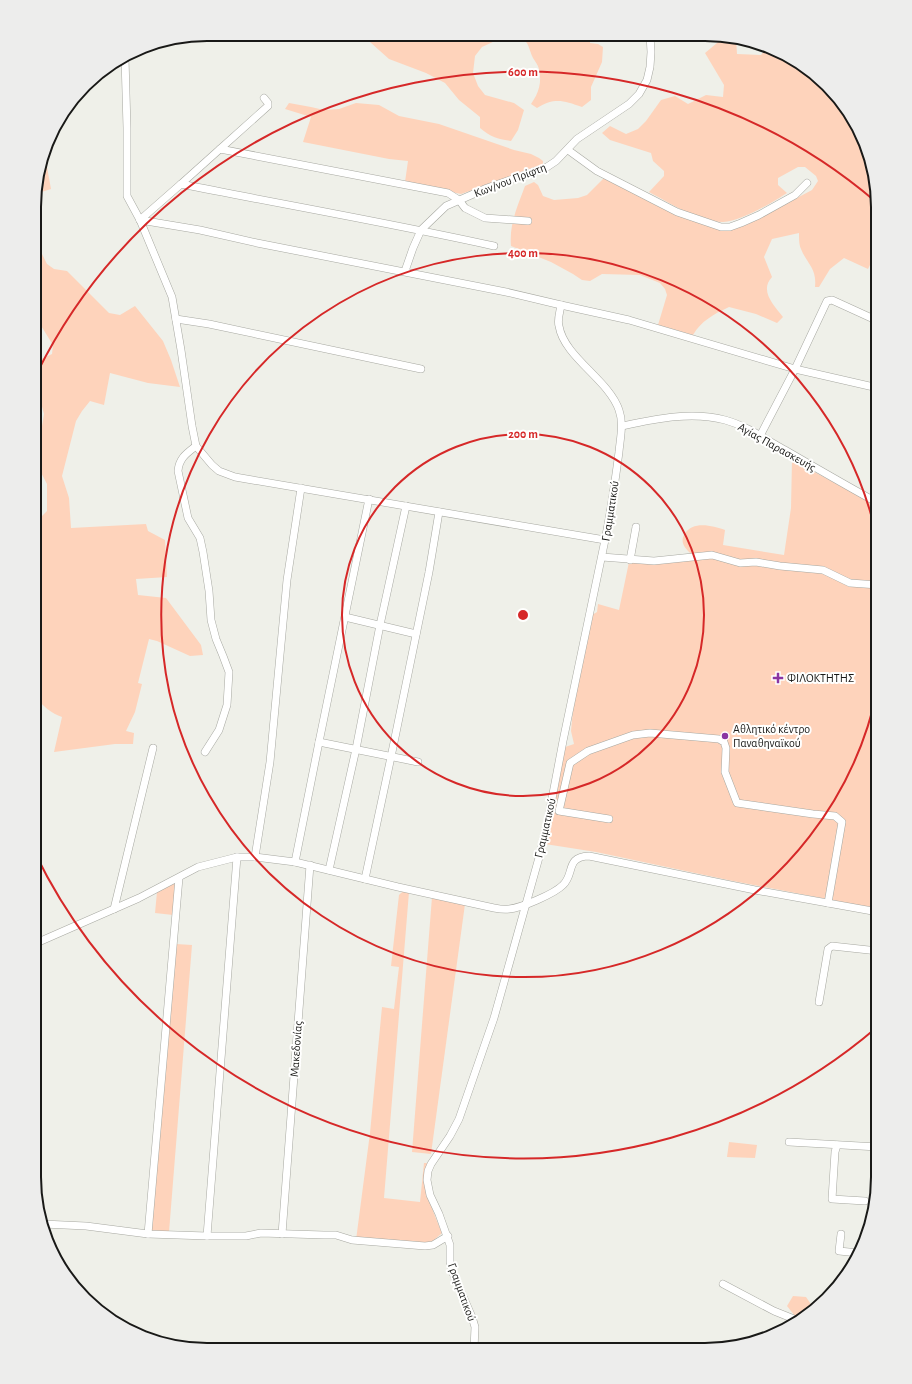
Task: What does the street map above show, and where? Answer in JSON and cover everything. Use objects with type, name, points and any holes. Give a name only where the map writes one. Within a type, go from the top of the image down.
[{"type":"street","name":"Κων/νου Πρίφτη","points":[[405,271],[413,248],[422,230],[446,206],[487,188],[547,167],[568,150],[577,139],[629,104],[639,94],[647,80],[650,67],[650,41]]},
{"type":"street","points":[[125,62],[127,196],[140,220],[172,297],[196,446],[212,465],[219,471],[235,477],[605,540]]},
{"type":"street","points":[[140,220],[268,106],[268,103],[264,98]]},
{"type":"street","points":[[220,149],[448,193],[459,200],[465,208],[485,218],[528,221]]},
{"type":"street","points":[[568,150],[597,171],[677,212],[721,227],[735,225],[759,215],[795,195],[806,184]]},
{"type":"street","points":[[181,184],[422,230],[494,246]]},
{"type":"street","points":[[140,220],[200,230],[257,243],[506,292],[629,320],[796,369],[871,386]]},
{"type":"street","points":[[760,436],[796,369],[827,301],[832,300],[871,318]]},
{"type":"street","name":"Γραμματικού","points":[[474,1343],[475,1327],[452,1272],[448,1236],[430,1195],[427,1180],[428,1171],[459,1119],[494,1018],[547,825],[563,741],[602,557],[614,492],[622,426],[620,411],[614,398],[570,348],[561,334],[558,325],[561,305]]},
{"type":"street","points":[[176,319],[209,324],[421,369]]},
{"type":"street","name":"Αγίας Παρασκευής","points":[[622,426],[667,417],[695,416],[724,420],[740,425],[871,499]]},
{"type":"street","points":[[196,446],[181,459],[178,464],[178,471],[188,518],[200,538],[209,591],[211,620],[228,672],[227,705],[219,730],[205,752]]},
{"type":"street","points":[[255,857],[270,762],[288,580],[301,488]]},
{"type":"street","points":[[295,862],[369,499]]},
{"type":"street","points":[[329,870],[356,749],[380,625],[406,506]]},
{"type":"street","points":[[364,879],[429,572],[439,512]]},
{"type":"street","points":[[630,560],[636,527]]},
{"type":"street","points":[[602,557],[654,561],[712,555],[740,562],[756,562],[823,570],[850,582],[871,584]]},
{"type":"street","points":[[345,617],[416,634]]},
{"type":"street","points":[[609,819],[559,811],[570,763],[588,751],[633,735],[650,733],[720,739],[724,742],[726,748],[725,772],[737,803],[835,816],[842,822],[828,903]]},
{"type":"street","points":[[319,742],[418,762]]},
{"type":"street","points":[[114,909],[153,748]]},
{"type":"street","points":[[41,941],[114,909],[179,878],[198,867],[237,857],[255,857],[295,862],[364,879],[507,910],[526,905],[562,886],[567,879],[573,863],[580,857],[589,856],[670,871],[755,890],[871,911]]},
{"type":"street","points":[[207,1236],[237,857]]},
{"type":"street","name":"Μακεδονίας","points":[[282,1234],[310,865]]},
{"type":"street","points":[[148,1234],[179,878]]},
{"type":"street","points":[[819,1002],[828,949],[832,946],[871,950]]},
{"type":"street","points":[[789,1142],[871,1147]]},
{"type":"street","points":[[837,1145],[835,1152],[832,1199],[865,1201]]},
{"type":"street","points":[[48,1224],[86,1226],[148,1234],[229,1237],[261,1233],[336,1235],[352,1240],[424,1246],[433,1245],[448,1236]]},
{"type":"street","points":[[841,1234],[839,1251],[853,1252]]},
{"type":"street","points":[[723,1284],[774,1311],[792,1318]]},
{"type":"shaded area","points":[[369,41],[495,41],[482,47],[475,56],[473,73],[478,86],[485,95],[514,103],[524,110],[518,130],[511,141],[488,134],[480,128],[480,117],[459,100],[445,83],[426,73],[389,59]]},
{"type":"shaded area","points":[[525,41],[590,41],[590,43],[598,44],[603,47],[602,62],[591,87],[591,100],[582,107],[560,101],[549,102],[537,108],[531,104],[536,96],[540,78],[539,69]]},
{"type":"shaded area","points":[[719,41],[736,44],[737,54],[761,55],[763,52],[769,54],[788,63],[806,75],[837,106],[854,134],[868,175],[871,196],[871,263],[868,269],[844,258],[830,269],[819,287],[815,287],[813,271],[800,247],[799,233],[772,239],[764,257],[772,277],[768,282],[767,293],[772,303],[783,317],[777,323],[756,314],[729,307],[708,318],[693,335],[658,325],[667,295],[665,289],[660,283],[640,275],[602,274],[590,281],[582,280],[551,262],[511,246],[511,230],[525,186],[534,182],[538,185],[543,196],[554,200],[578,198],[587,195],[605,177],[671,211],[729,230],[746,225],[812,190],[818,181],[816,176],[805,167],[798,167],[778,178],[778,185],[787,193],[765,206],[730,221],[723,222],[704,219],[684,211],[649,192],[664,176],[664,171],[653,161],[651,153],[610,140],[602,133],[610,126],[626,134],[638,129],[646,121],[661,100],[675,96],[688,104],[706,95],[723,97],[724,85],[705,53]]},
{"type":"shaded area","points":[[289,103],[324,110],[339,109],[356,103],[379,105],[399,116],[439,124],[514,150],[531,154],[543,161],[543,165],[461,194],[405,182],[408,161],[389,159],[303,142],[311,117],[285,109]]},
{"type":"shaded area","points":[[47,165],[51,189],[41,192]]},
{"type":"shaded area","points":[[41,252],[47,264],[54,269],[67,271],[109,313],[120,315],[135,306],[163,341],[180,387],[148,383],[110,373],[104,405],[90,401],[76,421],[62,476],[69,498],[71,528],[146,524],[148,531],[165,540],[167,577],[136,579],[138,595],[166,598],[201,645],[203,655],[190,656],[157,641],[149,639],[138,683],[142,684],[135,712],[126,731],[134,733],[133,744],[115,744],[54,752],[62,717],[47,709],[41,703],[41,517],[47,511],[47,484],[41,472],[41,432],[44,414],[41,403],[41,359],[52,354],[53,345],[41,326]]},
{"type":"shaded area","points":[[792,460],[871,502],[871,583],[850,579],[821,569],[691,554],[683,543],[684,535],[688,530],[692,527],[703,525],[725,530],[723,545],[784,555],[791,508]]},
{"type":"shaded area","name":"Αθλητικό κέντρο Παναθηναϊκού","points":[[707,557],[758,565],[815,571],[871,585],[871,908],[728,880],[596,852],[545,844],[565,747],[574,744],[571,731],[573,710],[592,615],[597,612],[598,604],[619,610],[629,562]]},
{"type":"shaded area","points":[[172,884],[175,884],[173,915],[155,913],[157,892]]},
{"type":"shaded area","points":[[404,891],[409,892],[384,1198],[420,1202],[424,1163],[427,1163],[427,1190],[432,1208],[442,1233],[433,1241],[425,1244],[356,1240],[370,1133],[382,1007],[394,1009],[399,967],[391,966],[399,895]]},
{"type":"shaded area","points":[[432,897],[465,904],[431,1154],[412,1152]]},
{"type":"shaded area","points":[[176,944],[192,945],[169,1232],[151,1231]]},
{"type":"shaded area","points":[[729,1142],[757,1145],[755,1158],[727,1157]]},
{"type":"shaded area","points":[[793,1296],[806,1297],[811,1304],[795,1316],[787,1306]]},
{"type":"place","name":"ΦΙΛΟΚΤΗΤΗΣ","points":[[778,678]]},
{"type":"place","name":"Αθλητικό κέντρο Παναθηναϊκού","points":[[725,736]]}]
